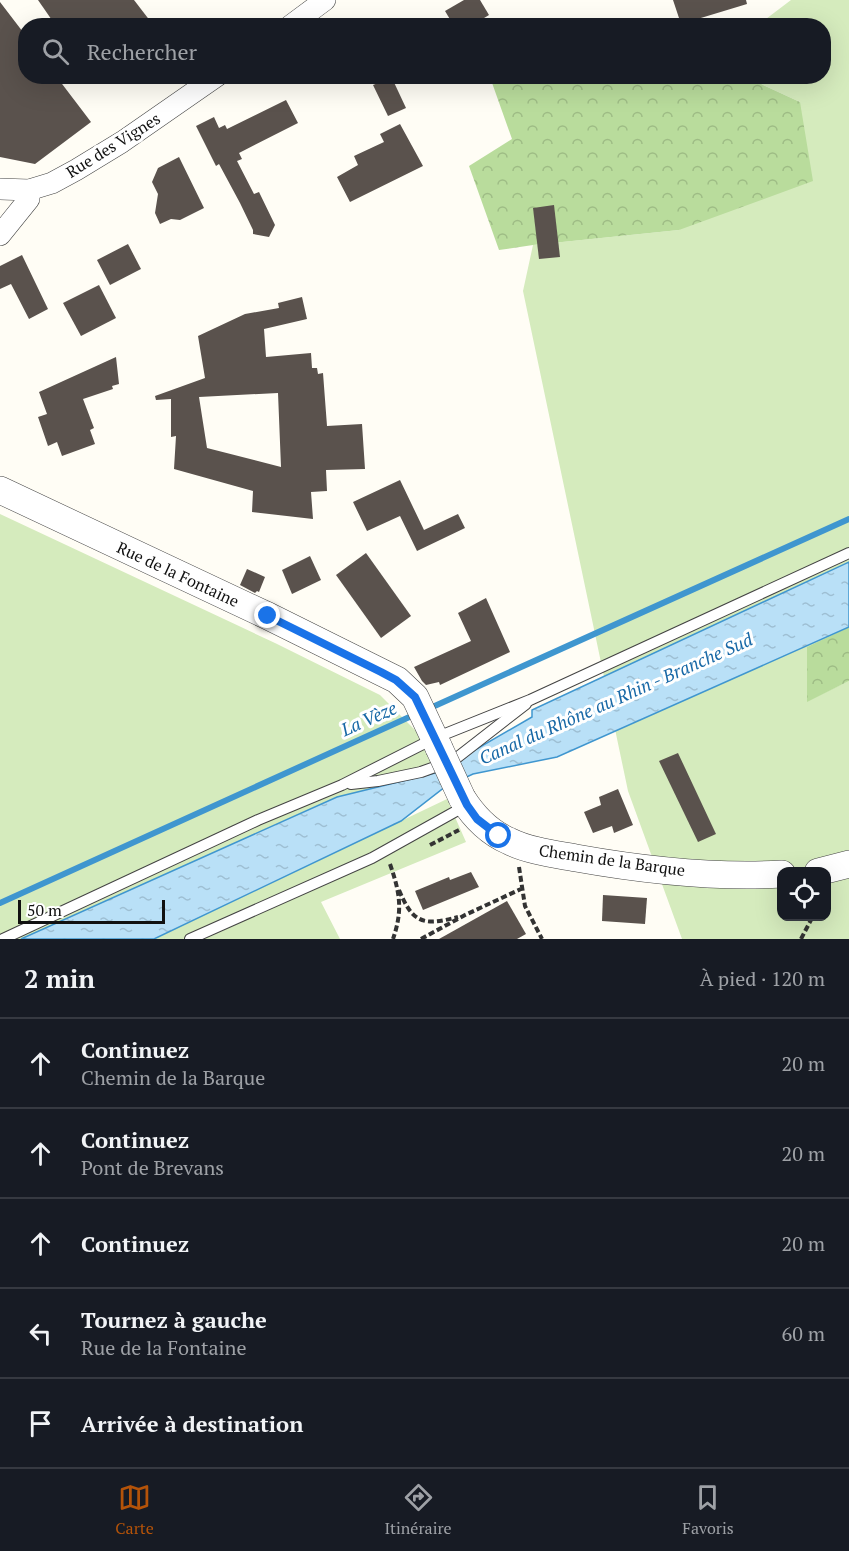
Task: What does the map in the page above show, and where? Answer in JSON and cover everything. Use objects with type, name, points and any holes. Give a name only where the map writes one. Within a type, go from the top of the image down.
[{"type":"street","points":[[301,18],[325,0]]},
{"type":"street","name":"Rue des Vignes","points":[[0,189],[29,190],[52,183],[76,170],[206,84]]},
{"type":"street","points":[[0,235],[29,199],[29,190]]},
{"type":"street","name":"Rue de la Fontaine","points":[[0,490],[365,663],[396,680],[415,697]]},
{"type":"street","name":"Chemin de la Barque","points":[[415,697],[465,802],[486,828],[510,842],[581,859],[657,870],[747,876],[777,874]]},
{"type":"street","points":[[831,869],[849,864]]},
{"type":"lane","points":[[3,939],[258,820],[342,785],[436,739],[530,700],[849,553]]},
{"type":"lane","points":[[342,785],[378,781],[437,767],[464,753],[530,700]]},
{"type":"lane","points":[[189,939],[372,858],[465,802]]},
{"type":"path","points":[[522,846],[519,865],[521,889],[525,906],[542,939]]},
{"type":"path","points":[[390,864],[410,912],[420,921],[434,923],[465,915]]},
{"type":"path","points":[[421,939],[521,889]]},
{"type":"path","points":[[393,939],[400,915],[399,890]]},
{"type":"path","points":[[801,939],[810,921]]},
{"type":"green space","points":[[791,0],[849,0],[849,627],[808,647],[807,701],[849,681],[849,939],[682,939],[628,791],[523,291],[533,245],[679,230],[800,102],[761,84],[831,84],[831,18],[767,18]]},
{"type":"green space","points":[[492,84],[761,84],[800,102],[813,181],[679,230],[499,250],[469,166],[512,139]]},
{"type":"green space","points":[[0,514],[380,695],[416,731],[435,773],[337,797],[21,939],[0,939]]},
{"type":"green space","points":[[849,627],[849,681],[807,702],[807,647]]},
{"type":"green space","points":[[447,799],[466,842],[321,902],[340,939],[154,939]]},
{"type":"water","name":"Canal du Rhône au Rhin - Branche Sud","points":[[849,562],[849,627],[557,757],[473,774],[445,787],[401,821],[154,939],[21,939],[337,797],[435,773],[532,717],[532,710]]},
{"type":"building","points":[[38,0],[134,0],[148,18],[50,18]]},
{"type":"building","points":[[464,0],[480,0],[489,15],[484,18],[449,18],[445,11]]},
{"type":"building","points":[[673,0],[746,0],[747,4],[701,18],[679,18]]},
{"type":"building","points":[[0,2],[18,26],[18,84],[62,84],[91,122],[35,164],[0,157]]},
{"type":"building","points":[[395,84],[406,108],[388,116],[373,85]]},
{"type":"building","points":[[286,100],[298,123],[239,153],[242,159],[237,161],[254,194],[259,192],[275,225],[269,237],[253,234],[240,203],[219,164],[216,166],[196,126],[214,117],[219,128],[225,125],[227,129]]},
{"type":"building","points":[[400,124],[423,166],[350,202],[337,177],[358,165],[354,156],[384,142],[380,134]]},
{"type":"building","points":[[179,157],[204,208],[180,220],[171,219],[160,224],[155,213],[158,194],[152,182],[158,168]]},
{"type":"building","points":[[554,205],[560,257],[539,259],[533,208]]},
{"type":"building","points":[[128,244],[141,269],[110,285],[97,260]]},
{"type":"building","points":[[22,255],[48,309],[29,319],[11,284],[0,289],[0,266]]},
{"type":"building","points":[[99,285],[116,318],[81,336],[63,303]]},
{"type":"building","points":[[302,297],[307,319],[264,329],[266,357],[311,353],[312,368],[317,368],[318,374],[323,373],[327,426],[362,424],[365,469],[326,470],[327,491],[311,492],[313,519],[252,512],[253,491],[174,469],[176,436],[171,437],[171,399],[156,400],[155,396],[205,378],[198,336],[245,314],[279,308],[278,303]],"holes":[[[278,393],[281,467],[207,448],[199,397]]]},
{"type":"building","points":[[116,357],[119,384],[112,386],[113,389],[83,399],[94,428],[90,430],[95,444],[62,456],[57,442],[48,446],[38,417],[47,414],[39,392]]},
{"type":"building","points":[[400,480],[424,530],[458,514],[465,528],[417,551],[400,516],[367,531],[353,502]]},
{"type":"building","points":[[366,553],[411,616],[381,638],[336,575]]},
{"type":"building","points":[[310,556],[321,580],[292,594],[282,570]]},
{"type":"building","points":[[247,569],[265,577],[259,592],[255,593],[240,585]]},
{"type":"building","points":[[486,598],[510,652],[440,685],[439,682],[426,685],[414,667],[471,641],[458,613]]},
{"type":"building","points":[[678,753],[716,834],[698,842],[659,761]]},
{"type":"building","points":[[618,789],[633,825],[614,833],[612,826],[593,833],[584,812],[601,805],[599,797]]},
{"type":"building","points":[[471,872],[479,887],[423,910],[415,891],[449,877],[450,880]]},
{"type":"building","points":[[603,895],[647,898],[645,924],[602,921]]},
{"type":"building","points":[[507,901],[526,934],[517,939],[439,939]]},
{"type":"waterway","name":"La Vèze","points":[[428,709],[849,519]]},
{"type":"waterway","name":"La Vèze","points":[[0,903],[416,714]]},
{"type":"route","points":[[268,616],[365,663],[396,680],[411,692],[462,798],[477,819],[499,836]]}]
